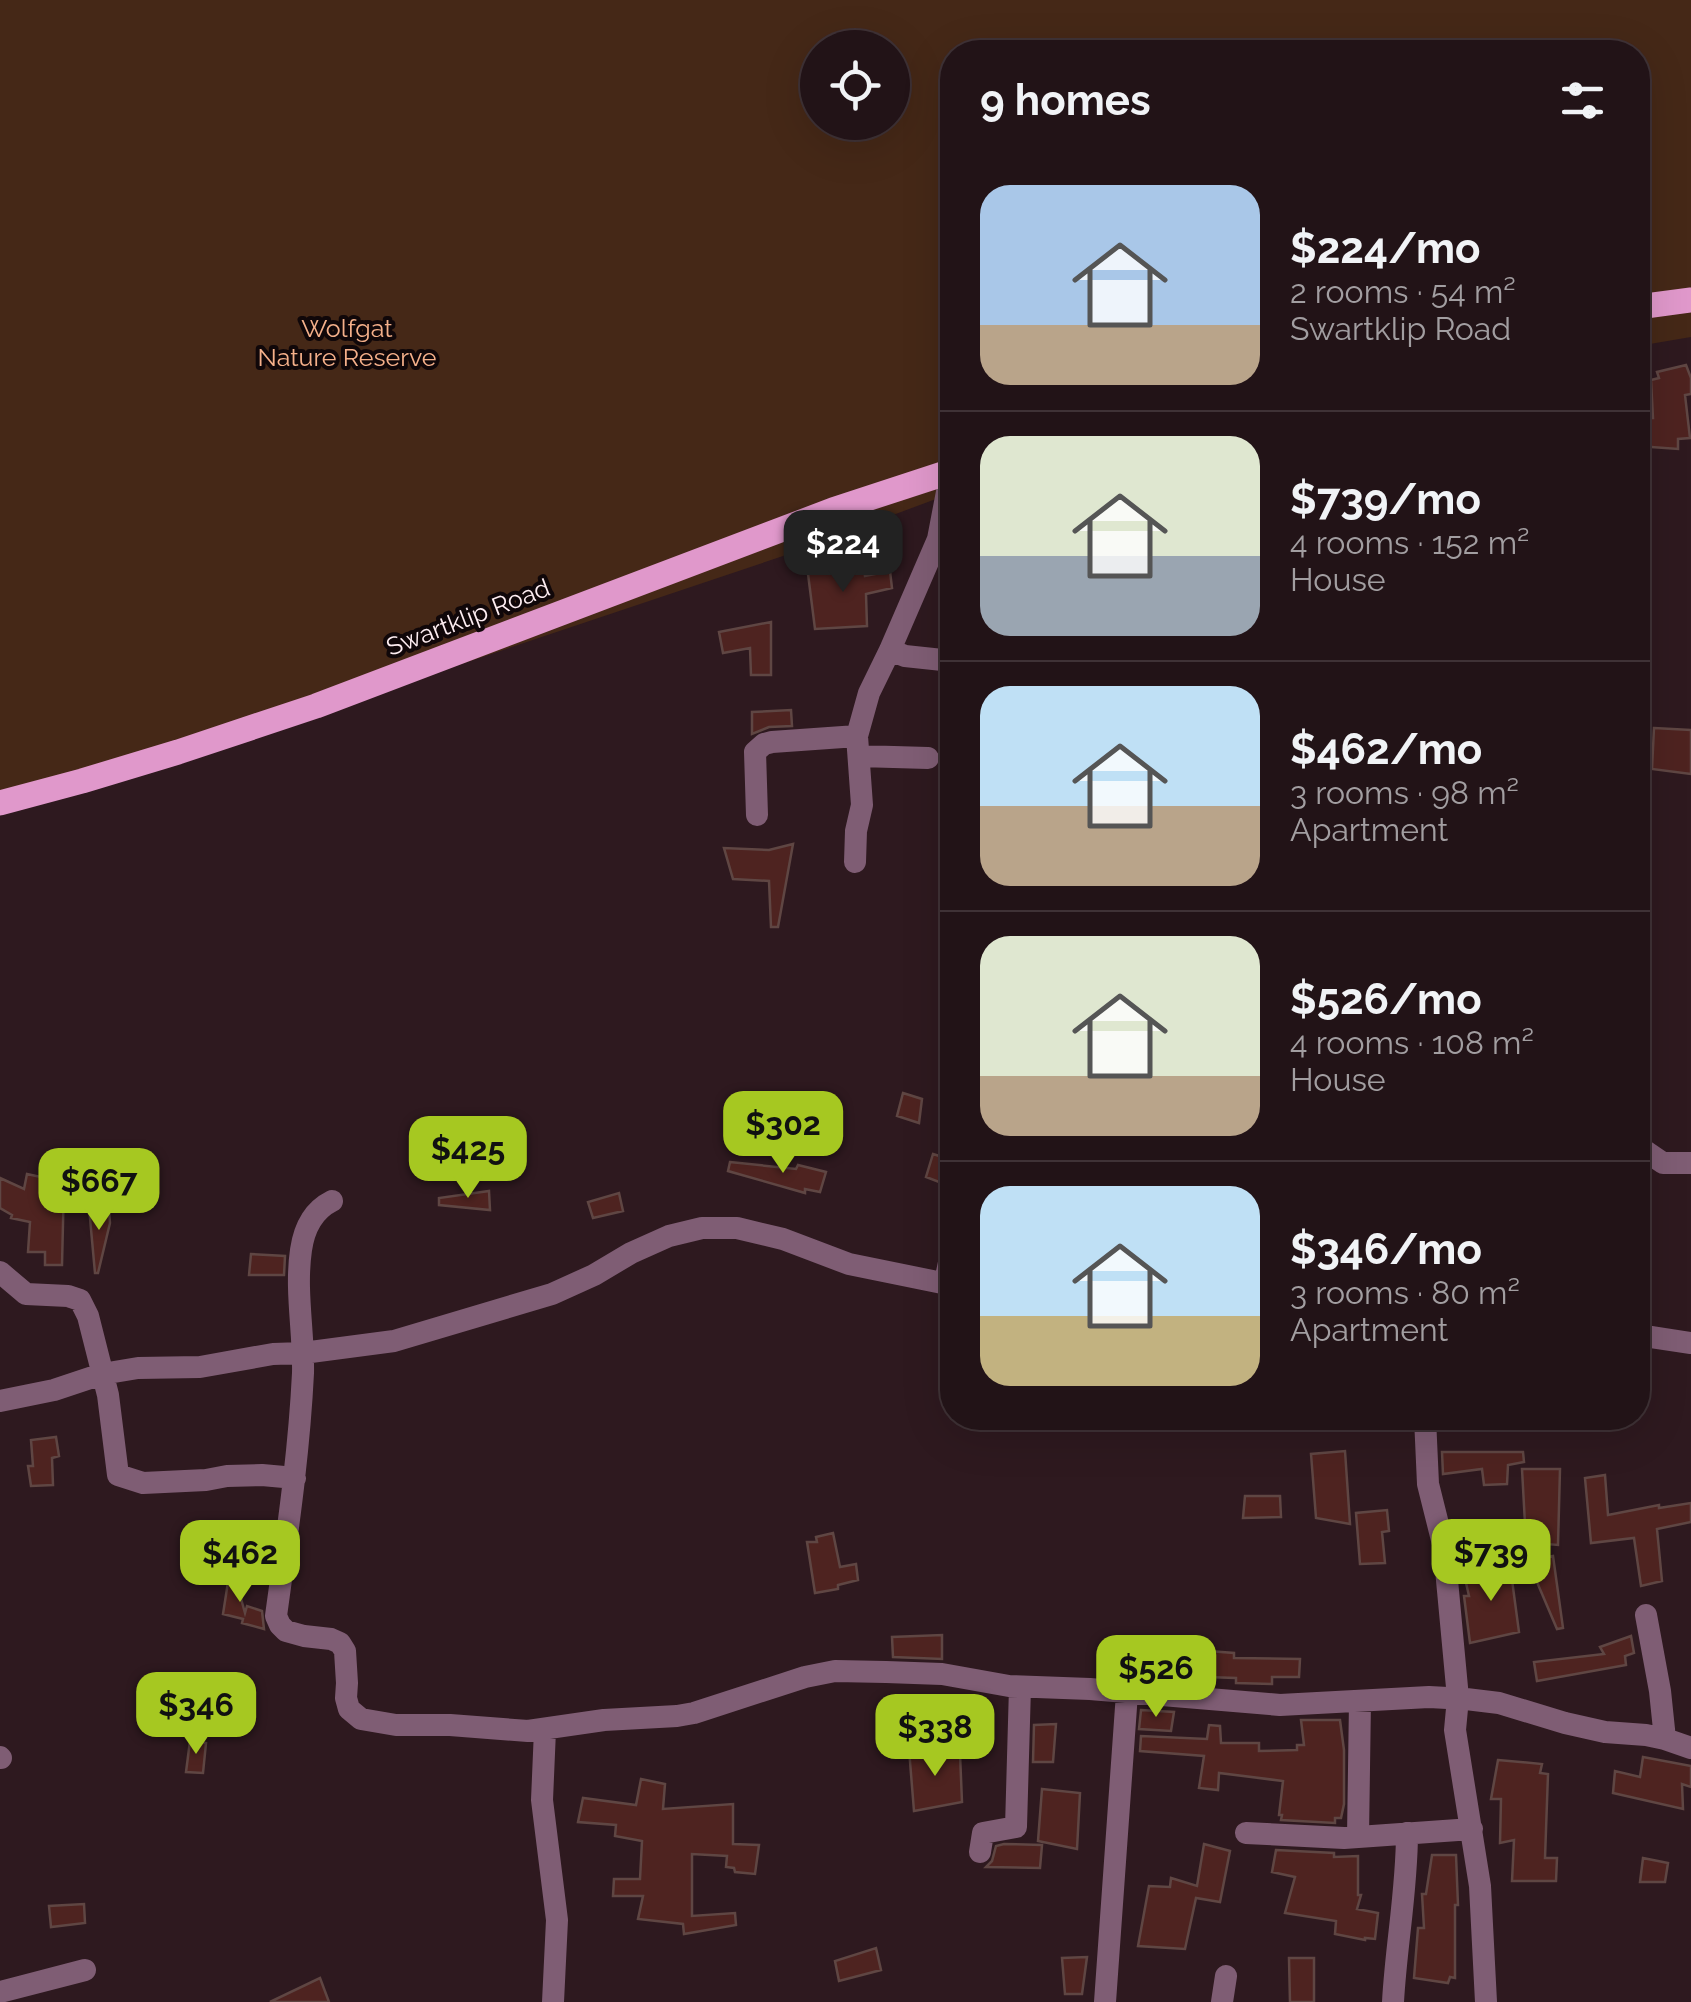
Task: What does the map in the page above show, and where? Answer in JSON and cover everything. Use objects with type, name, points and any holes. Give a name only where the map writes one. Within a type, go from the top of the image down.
[{"type":"main road","points":[[1650,305],[1691,300]]},
{"type":"main road","name":"Swartklip Road","points":[[0,802],[82,782],[316,706],[833,510],[940,475]]},
{"type":"street","points":[[855,862],[862,805],[858,746],[869,693],[940,529]]},
{"type":"street","points":[[890,650],[905,656],[940,659]]},
{"type":"street","points":[[757,815],[756,752],[772,742],[858,746],[928,758]]},
{"type":"street","points":[[1650,1154],[1663,1163],[1691,1163]]},
{"type":"street","points":[[332,1201],[320,1208],[306,1228],[301,1250],[304,1353],[295,1478],[277,1620],[293,1633],[331,1638],[340,1643],[345,1651],[346,1698],[353,1714],[361,1719],[396,1725],[545,1730],[604,1720],[694,1714],[778,1685],[835,1671],[942,1674],[1020,1687],[1090,1688],[1280,1705],[1458,1698],[1498,1703],[1565,1723],[1604,1732],[1646,1735],[1691,1748]]},
{"type":"street","points":[[0,1401],[138,1368],[200,1367],[273,1354],[394,1342],[552,1294],[669,1236],[702,1228],[737,1228],[783,1238],[850,1264],[940,1281]]},
{"type":"street","points":[[0,1272],[26,1294],[80,1300],[88,1316],[108,1395],[118,1475],[143,1483],[227,1476],[295,1478]]},
{"type":"street","points":[[1650,1337],[1691,1342]]},
{"type":"street","points":[[1426,1430],[1428,1484],[1444,1548],[1458,1698],[1455,1730],[1480,1886],[1486,2002]]},
{"type":"street","points":[[1646,1615],[1665,1739]]},
{"type":"street","points":[[980,1852],[983,1833],[1016,1827],[1020,1687]]},
{"type":"street","points":[[1105,2002],[1126,1693]]},
{"type":"street","points":[[1358,1837],[1360,1700]]},
{"type":"street","points":[[545,1730],[542,1800],[557,1920],[553,2002]]},
{"type":"street","points":[[1246,1833],[1358,1837],[1472,1829]]},
{"type":"street","points":[[1393,2002],[1407,1877],[1407,1834]]},
{"type":"street","points":[[0,1992],[85,1970]]},
{"type":"street","points":[[1222,2002],[1226,1976]]},
{"type":"green space","name":"Wolfgat Nature Reserve","points":[[0,0],[1691,0],[1691,337],[1650,344],[1650,40],[940,40],[940,497],[783,556],[125,777],[0,796]]},
{"type":"building","points":[[1686,365],[1691,378],[1691,394],[1685,395],[1690,438],[1678,439],[1678,449],[1650,447],[1651,380],[1659,378],[1657,372]]},
{"type":"building","points":[[831,563],[832,569],[864,566],[865,576],[890,571],[892,588],[866,594],[867,626],[815,629],[807,566]]},
{"type":"building","points":[[771,622],[771,675],[751,675],[750,648],[723,653],[719,632]]},
{"type":"building","points":[[791,710],[792,726],[769,727],[752,734],[752,712]]},
{"type":"building","points":[[1654,728],[1691,730],[1691,774],[1652,769]]},
{"type":"building","points":[[793,844],[778,927],[771,927],[769,881],[733,879],[724,848],[769,850]]},
{"type":"building","points":[[903,1093],[922,1099],[919,1123],[897,1116]]},
{"type":"building","points":[[933,1154],[940,1156],[940,1182],[926,1177]]},
{"type":"building","points":[[730,1162],[796,1169],[798,1165],[826,1172],[820,1192],[805,1189],[805,1193],[728,1171]]},
{"type":"building","points":[[27,1174],[64,1182],[62,1265],[45,1265],[45,1252],[28,1252],[30,1222],[11,1218],[0,1208],[0,1178],[24,1189]]},
{"type":"building","points":[[489,1191],[490,1210],[439,1205],[439,1198]]},
{"type":"building","points":[[619,1193],[623,1211],[593,1218],[588,1202]]},
{"type":"building","points":[[89,1207],[109,1210],[110,1223],[98,1273],[95,1273]]},
{"type":"building","points":[[251,1254],[285,1256],[284,1275],[249,1275]]},
{"type":"building","points":[[56,1437],[59,1456],[52,1458],[53,1485],[31,1486],[31,1440]]},
{"type":"building","points":[[1345,1451],[1350,1524],[1316,1518],[1311,1454]]},
{"type":"building","points":[[1442,1452],[1523,1452],[1524,1462],[1508,1465],[1507,1484],[1484,1485],[1482,1469],[1443,1474]]},
{"type":"building","points":[[1522,1469],[1560,1469],[1558,1545],[1520,1542],[1512,1523],[1525,1524]]},
{"type":"building","points":[[1605,1475],[1608,1515],[1691,1503],[1691,1522],[1657,1529],[1662,1581],[1641,1586],[1634,1538],[1591,1543],[1585,1478]]},
{"type":"building","points":[[1245,1496],[1280,1496],[1281,1517],[1243,1518]]},
{"type":"building","points":[[1387,1510],[1389,1531],[1382,1532],[1385,1563],[1360,1564],[1356,1513]]},
{"type":"building","points":[[833,1533],[840,1567],[856,1564],[858,1580],[815,1593],[807,1542],[817,1542],[816,1537]]},
{"type":"building","points":[[1553,1556],[1563,1628],[1557,1629],[1528,1561]]},
{"type":"building","points":[[231,1563],[245,1613],[247,1606],[262,1611],[264,1629],[223,1614]]},
{"type":"building","points":[[1510,1565],[1519,1632],[1470,1643],[1464,1596],[1469,1596],[1464,1574]]},
{"type":"building","points":[[942,1635],[942,1659],[893,1657],[892,1637]]},
{"type":"building","points":[[1631,1636],[1634,1653],[1625,1656],[1626,1665],[1537,1681],[1534,1662],[1604,1654],[1600,1647]]},
{"type":"building","points":[[1208,1651],[1234,1653],[1234,1658],[1300,1659],[1299,1677],[1272,1677],[1272,1684],[1207,1677]]},
{"type":"building","points":[[1141,1710],[1174,1712],[1171,1731],[1139,1729]]},
{"type":"building","points":[[1301,1720],[1340,1720],[1344,1804],[1341,1818],[1335,1818],[1335,1823],[1281,1820],[1283,1781],[1219,1773],[1218,1790],[1199,1788],[1204,1756],[1140,1751],[1141,1736],[1207,1739],[1209,1725],[1220,1726],[1221,1743],[1259,1743],[1259,1751],[1297,1750],[1297,1745],[1304,1745]]},
{"type":"building","points":[[1056,1724],[1053,1762],[1033,1762],[1034,1725]]},
{"type":"building","points":[[190,1741],[206,1743],[203,1773],[186,1772]]},
{"type":"building","points":[[934,1748],[934,1756],[960,1754],[962,1802],[914,1811],[909,1749]]},
{"type":"building","points":[[1643,1757],[1691,1766],[1691,1787],[1682,1784],[1683,1809],[1613,1793],[1615,1771],[1640,1777]]},
{"type":"building","points":[[1498,1760],[1542,1764],[1540,1773],[1548,1774],[1545,1858],[1557,1858],[1556,1881],[1512,1881],[1514,1840],[1500,1843],[1501,1799],[1491,1799]]},
{"type":"building","points":[[641,1779],[665,1784],[663,1809],[733,1804],[733,1844],[759,1845],[755,1874],[726,1867],[727,1856],[692,1854],[692,1916],[735,1913],[736,1925],[684,1934],[683,1924],[638,1919],[643,1896],[613,1896],[614,1879],[640,1879],[642,1841],[615,1836],[616,1825],[578,1822],[583,1798],[636,1805]]},
{"type":"building","points":[[1042,1789],[1080,1793],[1077,1849],[1038,1841]]},
{"type":"building","points":[[1204,1844],[1230,1851],[1220,1902],[1196,1898],[1185,1949],[1138,1946],[1149,1886],[1170,1887],[1171,1878],[1197,1886]]},
{"type":"building","points":[[1042,1845],[1040,1868],[986,1867],[996,1846]]},
{"type":"building","points":[[1276,1850],[1358,1856],[1361,1895],[1357,1909],[1378,1913],[1375,1939],[1335,1934],[1336,1921],[1285,1913],[1295,1877],[1272,1872]]},
{"type":"building","points":[[1432,1855],[1456,1855],[1455,1978],[1450,1977],[1448,1983],[1414,1978],[1418,1928],[1424,1928],[1422,1894],[1426,1894]]},
{"type":"building","points":[[1643,1858],[1668,1863],[1665,1882],[1640,1882]]},
{"type":"building","points":[[84,1904],[85,1923],[51,1927],[49,1906]]},
{"type":"building","points":[[876,1948],[881,1970],[839,1981],[835,1961]]},
{"type":"building","points":[[1087,1957],[1082,1994],[1065,1994],[1062,1958]]},
{"type":"building","points":[[1289,1958],[1314,1958],[1314,2002],[1290,2002]]},
{"type":"building","points":[[320,1978],[329,2002],[270,2002]]}]
